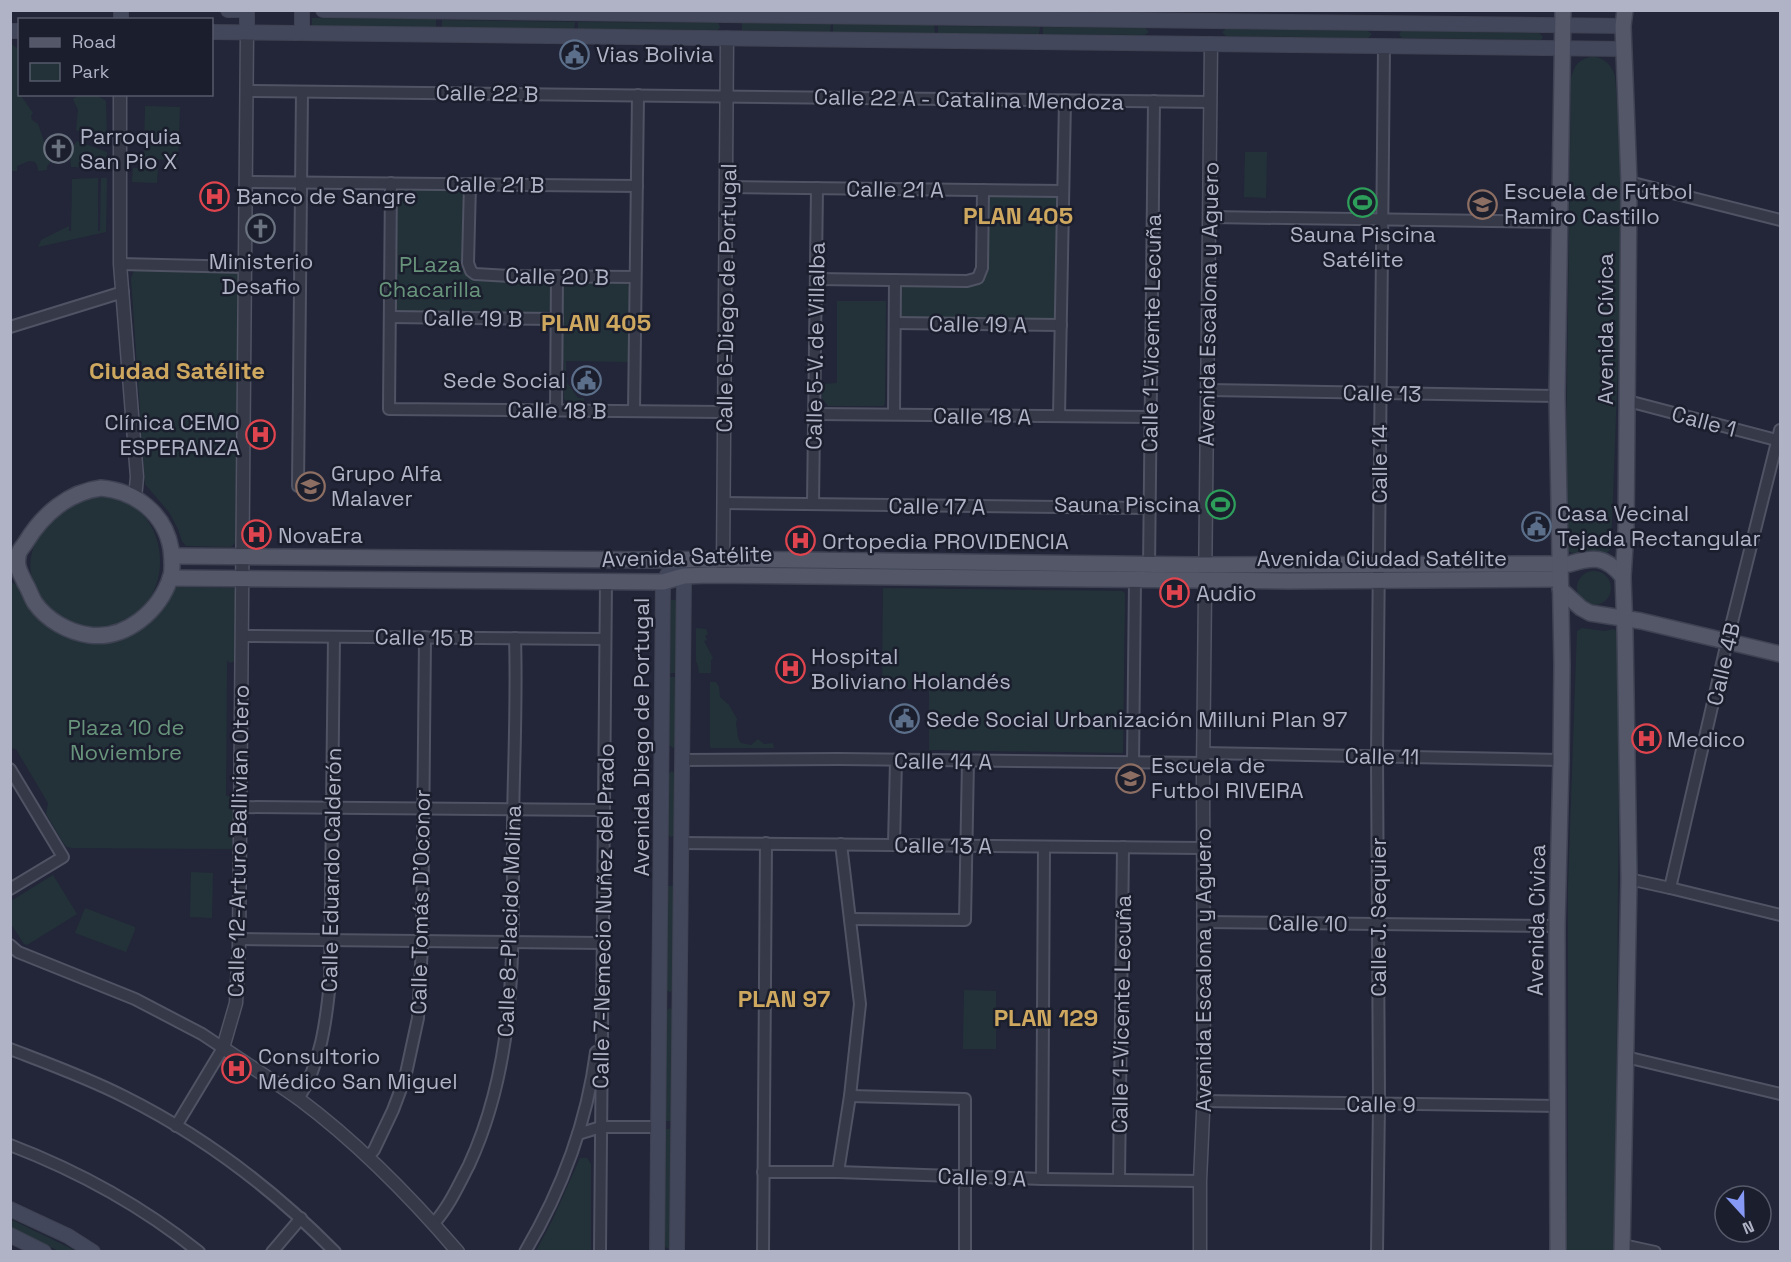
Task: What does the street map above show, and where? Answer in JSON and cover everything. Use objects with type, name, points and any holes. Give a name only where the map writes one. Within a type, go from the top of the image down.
[{"type":"main road","points":[[228,10],[242,10]]},
{"type":"main road","points":[[247,10],[247,32]]},
{"type":"main road","points":[[302,10],[302,33]]},
{"type":"main road","points":[[323,10],[1624,18]]},
{"type":"main road","points":[[727,38],[728,13]]},
{"type":"main road","points":[[1156,15],[1156,43]]},
{"type":"main road","points":[[1211,16],[1211,44]]},
{"type":"main road","points":[[1384,17],[1384,46]]},
{"type":"main road","name":"Avenida Cívica","points":[[1558,1251],[1557,926],[1561,760],[1557,396],[1563,18]]},
{"type":"main road","name":"Avenida Cívica","points":[[1624,18],[1623,49],[1629,182],[1624,618]]},
{"type":"main road","points":[[213,32],[1623,49]]},
{"type":"main road","points":[[102,488],[119,491],[135,498],[152,511],[162,524],[169,539],[172,556],[170,578],[156,605],[140,621],[121,631],[101,636],[69,630],[51,619],[35,603],[15,574],[17,563],[14,554],[42,520],[73,496],[102,488]]},
{"type":"main road","name":"Avenida Satélite","points":[[172,556],[1206,565]]},
{"type":"main road","points":[[424,580],[425,558]]},
{"type":"main road","points":[[1623,577],[1614,566],[1596,559],[1569,564],[1560,577],[1581,608],[1590,613],[1624,618],[1780,654]]},
{"type":"main road","points":[[606,581],[607,560]]},
{"type":"main road","name":"Avenida Diego de Portugal","points":[[676,560],[684,576],[677,1251]]},
{"type":"main road","name":"Avenida Diego de Portugal","points":[[657,1251],[663,582],[676,560]]},
{"type":"main road","points":[[924,562],[924,578]]},
{"type":"main road","name":"Avenida Ciudad Satélite","points":[[1206,565],[1379,565],[1560,577]]},
{"type":"main road","name":"Avenida Satélite","points":[[170,578],[663,582],[684,576],[723,575],[1206,580]]},
{"type":"main road","name":"Avenida Ciudad Satélite","points":[[1206,580],[1379,582],[1560,577]]},
{"type":"main road","points":[[1622,1248],[1629,879],[1624,618]]},
{"type":"main road","points":[[662,760],[682,759]]},
{"type":"main road","points":[[661,842],[682,843]]},
{"type":"main road","points":[[660,1000],[680,1000]]},
{"type":"main road","points":[[10,1209],[58,1231],[93,1251]]},
{"type":"main road","points":[[10,1235],[44,1251]]},
{"type":"street","points":[[243,556],[247,32]]},
{"type":"street","name":"Calle 6-Diego de Portugal","points":[[723,575],[727,38]]},
{"type":"street","name":"Avenida Escalona y Aguero","points":[[1200,1251],[1211,44]]},
{"type":"street","name":"Calle 14","points":[[1379,582],[1384,46]]},
{"type":"street","name":"Calle 22 B","points":[[247,91],[728,96]]},
{"type":"street","points":[[298,486],[302,92]]},
{"type":"street","points":[[634,411],[638,95]]},
{"type":"street","points":[[120,96],[120,264],[136,465],[135,498]]},
{"type":"street","name":"Calle 22 A - Catalina Mendoza","points":[[728,96],[1210,102]]},
{"type":"street","points":[[1059,416],[1065,100]]},
{"type":"street","name":"Calle 1-Vicente Lecuña","points":[[1142,580],[1149,564],[1154,101]]},
{"type":"street","name":"Calle 21 B","points":[[246,182],[637,186]]},
{"type":"street","points":[[1629,182],[1780,220]]},
{"type":"street","points":[[390,317],[391,183]]},
{"type":"street","name":"Calle 20 B","points":[[470,184],[468,263],[471,271],[479,275],[635,277]]},
{"type":"street","name":"Calle 21 A","points":[[727,187],[1063,191]]},
{"type":"street","name":"Calle 5-V. de Villalba","points":[[813,504],[817,188]]},
{"type":"street","points":[[816,279],[968,281],[978,278],[982,268],[983,190]]},
{"type":"street","points":[[1209,217],[1560,222]]},
{"type":"street","points":[[120,264],[245,267]]},
{"type":"street","points":[[556,410],[557,276]]},
{"type":"street","points":[[894,414],[895,280]]},
{"type":"street","points":[[10,327],[123,292]]},
{"type":"street","name":"Calle 19 B","points":[[390,317],[557,319]]},
{"type":"street","name":"Calle 18 B","points":[[390,317],[389,409],[724,412]]},
{"type":"street","name":"Calle 19 A","points":[[895,323],[1060,325]]},
{"type":"street","name":"Calle 13","points":[[1207,390],[1557,396]]},
{"type":"street","name":"Calle 1","points":[[1628,401],[1780,437]]},
{"type":"street","name":"Calle 18 A","points":[[814,414],[1150,417]]},
{"type":"street","name":"Calle 4B","points":[[1670,888],[1727,642],[1780,437]]},
{"type":"street","name":"Calle 17 A","points":[[724,503],[1149,508]]},
{"type":"street","name":"Calle 12-Arturo Ballivian Otero","points":[[176,1126],[223,1048],[236,1003],[240,939],[243,556]]},
{"type":"street","points":[[1133,763],[1142,580]]},
{"type":"street","name":"Calle 7-Nemecio Nuñez del Prado","points":[[600,1251],[606,581]]},
{"type":"street","name":"Calle J. Sequier","points":[[1377,1251],[1379,582]]},
{"type":"street","name":"Calle 15 B","points":[[242,636],[605,639]]},
{"type":"street","name":"Calle Eduardo Calderón","points":[[298,1099],[314,1066],[326,1020],[330,982],[334,636]]},
{"type":"street","name":"Calle Tomás D'Oconor","points":[[368,1157],[374,1150],[393,1110],[405,1078],[418,1018],[422,941],[425,637]]},
{"type":"street","name":"Calle 8-Placido Molina","points":[[434,1223],[455,1192],[484,1127],[496,1090],[507,1036],[512,942],[515,638]]},
{"type":"street","name":"Calle 11","points":[[1203,758],[1377,755],[1561,760]]},
{"type":"street","name":"Calle 14 A","points":[[682,759],[1133,763],[1203,758]]},
{"type":"street","points":[[894,844],[896,760]]},
{"type":"street","points":[[850,919],[965,920],[968,761]]},
{"type":"street","points":[[10,769],[63,857],[10,889]]},
{"type":"street","points":[[240,807],[604,810]]},
{"type":"street","name":"Calle 13 A","points":[[682,843],[1203,848]]},
{"type":"street","points":[[763,1251],[766,843]]},
{"type":"street","points":[[838,1172],[850,1096],[860,1004],[841,844]]},
{"type":"street","points":[[1042,1179],[1044,847]]},
{"type":"street","name":"Calle 1-Vicente Lecuña","points":[[1119,1180],[1123,848]]},
{"type":"street","points":[[1629,879],[1780,915]]},
{"type":"street","name":"Calle 10","points":[[1203,922],[1557,926]]},
{"type":"street","points":[[240,939],[603,943]]},
{"type":"street","points":[[10,945],[18,952],[135,999],[202,1034],[298,1099],[368,1157],[434,1223],[458,1251]]},
{"type":"street","points":[[525,1251],[553,1197],[578,1134],[591,1085],[602,1006]]},
{"type":"street","points":[[10,1049],[90,1080],[126,1097],[176,1126],[244,1171],[301,1218],[335,1251]]},
{"type":"street","points":[[1626,1057],[1780,1094]]},
{"type":"street","points":[[850,1096],[965,1099],[965,1251]]},
{"type":"street","name":"Calle 9","points":[[1203,1101],[1558,1106]]},
{"type":"street","points":[[578,1134],[600,1127],[658,1127]]},
{"type":"street","points":[[10,1145],[67,1169],[102,1187],[199,1251]]},
{"type":"street","name":"Calle 9 A","points":[[763,1172],[1200,1181]]},
{"type":"street","points":[[272,1251],[301,1218]]},
{"type":"street","points":[[1622,1248],[1654,1251]]},
{"type":"green space","points":[[312,18],[436,19],[436,27],[312,26]]},
{"type":"green space","points":[[442,20],[575,22],[574,29],[442,27]]},
{"type":"green space","points":[[578,22],[718,23],[720,27],[718,30],[578,29]]},
{"type":"green space","points":[[742,23],[831,24],[830,32],[742,30]]},
{"type":"green space","points":[[833,24],[934,25],[935,33],[833,32]]},
{"type":"green space","points":[[938,26],[1040,27],[1039,34],[938,33]]},
{"type":"green space","points":[[1043,27],[1145,28],[1149,32],[1144,35],[1043,34]]},
{"type":"green space","points":[[1226,29],[1368,31],[1372,34],[1368,38],[1226,36],[1222,32]]},
{"type":"green space","points":[[1402,31],[1539,33],[1543,37],[1541,40],[1402,38],[1399,34]]},
{"type":"green space","points":[[11,44],[18,48],[18,96],[21,96],[33,113],[32,120],[38,124],[50,163],[47,170],[38,171],[36,163],[29,161],[17,166],[17,171],[11,171]]},
{"type":"green space","points":[[1593,56],[1607,63],[1615,76],[1624,203],[1611,548],[1607,553],[1602,554],[1592,551],[1573,553],[1565,547],[1571,78],[1578,63]]},
{"type":"green space","points":[[78,96],[98,96],[106,101],[107,142],[76,130],[78,110],[73,99]]},
{"type":"green space","points":[[145,106],[180,107],[178,160],[144,159]]},
{"type":"green space","points":[[77,141],[107,152],[107,168],[71,167],[70,150]]},
{"type":"green space","points":[[1245,152],[1267,152],[1266,198],[1244,197]]},
{"type":"green space","points":[[133,168],[158,168],[157,183],[132,182]]},
{"type":"green space","points":[[98,178],[98,231],[100,231],[101,178],[107,178],[106,232],[38,247],[41,240],[69,226],[69,231],[71,231],[72,179]]},
{"type":"green space","name":"PLaza Chacarilla","points":[[399,188],[462,189],[464,192],[463,266],[467,274],[479,281],[548,282],[552,289],[551,310],[545,314],[399,311],[395,306],[396,191]]},
{"type":"green space","points":[[990,195],[1053,196],[1057,198],[1056,314],[1054,318],[1050,320],[902,317],[900,289],[904,286],[970,286],[984,279],[988,270],[988,199]]},
{"type":"green space","points":[[137,269],[238,273],[235,543],[231,547],[186,546],[169,512],[145,484],[131,278]]},
{"type":"green space","points":[[568,282],[622,282],[630,289],[629,362],[566,361],[568,379],[566,381],[578,398],[584,398],[584,402],[568,402],[564,399],[563,287]]},
{"type":"green space","points":[[837,301],[886,301],[884,406],[828,406],[822,398],[823,384],[837,383]]},
{"type":"green space","points":[[97,497],[125,502],[145,517],[157,538],[160,563],[155,587],[143,608],[122,622],[94,627],[81,626],[56,614],[35,587],[31,570],[32,553],[49,523],[63,511],[79,502]]},
{"type":"green space","points":[[1594,571],[1606,576],[1611,588],[1606,600],[1594,605],[1582,600],[1577,588],[1582,576]]},
{"type":"green space","name":"Plaza 10 de Noviembre","points":[[11,582],[18,587],[32,611],[43,623],[72,639],[87,642],[119,639],[134,633],[152,620],[175,587],[234,588],[236,593],[235,661],[230,663],[227,660],[226,796],[234,797],[232,849],[72,848],[64,844],[46,814],[48,803],[16,749],[11,748]]},
{"type":"green space","points":[[883,588],[1122,591],[1125,593],[1123,753],[929,750],[929,689],[882,689]]},
{"type":"green space","points":[[671,600],[678,600],[677,673],[670,673]]},
{"type":"green space","points":[[696,628],[706,629],[708,634],[705,636],[707,640],[704,641],[713,658],[711,673],[699,673],[696,661]]},
{"type":"green space","points":[[1582,628],[1605,631],[1614,629],[1620,635],[1615,1251],[1567,1252],[1568,886],[1577,631]]},
{"type":"green space","points":[[670,677],[677,677],[676,745],[673,748],[669,745]]},
{"type":"green space","points":[[710,682],[716,682],[720,697],[729,705],[737,719],[738,736],[741,743],[751,745],[758,739],[764,744],[773,743],[774,748],[711,748]]},
{"type":"green space","points":[[672,771],[675,774],[675,835],[671,837],[668,835],[668,774]]},
{"type":"green space","points":[[191,872],[213,873],[212,918],[190,917]]},
{"type":"green space","points":[[53,875],[77,914],[27,945],[24,944],[11,924],[11,901]]},
{"type":"green space","points":[[667,886],[674,886],[673,990],[670,992],[666,990]]},
{"type":"green space","points":[[85,908],[135,927],[126,952],[75,933]]},
{"type":"green space","points":[[964,990],[996,991],[996,1049],[963,1049]]},
{"type":"green space","points":[[670,1008],[673,1011],[672,1121],[665,1121],[666,1011]]},
{"type":"green space","points":[[665,1129],[672,1129],[671,1246],[668,1249],[664,1246]]},
{"type":"green space","points":[[580,1158],[587,1158],[591,1164],[591,1251],[536,1251],[552,1221]]},
{"type":"green space","points":[[10,1219],[76,1251],[59,1251],[11,1228]]},
{"type":"place","name":"Vias Bolivia","points":[[575,54]]},
{"type":"place","name":"Parroquia San Pio X","points":[[59,149]]},
{"type":"place","name":"Banco de Sangre","points":[[215,196]]},
{"type":"place","name":"Sauna Piscina Satélite","points":[[1363,202]]},
{"type":"place","name":"Escuela de Fútbol Ramiro Castillo","points":[[1483,204]]},
{"type":"place","name":"Ministerio Desafio","points":[[261,229]]},
{"type":"place","name":"Sede Social","points":[[587,380]]},
{"type":"place","name":"Clínica CEMO ESPERANZA","points":[[261,435]]},
{"type":"place","name":"Grupo Alfa Malaver","points":[[310,486]]},
{"type":"place","name":"Sauna Piscina","points":[[1221,504]]},
{"type":"place","name":"Casa Vecinal Tejada Rectangular","points":[[1536,526]]},
{"type":"place","name":"NovaEra","points":[[257,535]]},
{"type":"place","name":"Ortopedia PROVIDENCIA","points":[[801,541]]},
{"type":"place","name":"Audio","points":[[1175,593]]},
{"type":"place","name":"Hospital Boliviano Holandés","points":[[790,669]]},
{"type":"place","name":"Sede Social Urbanización Milluni Plan 97","points":[[905,719]]},
{"type":"place","name":"Medico","points":[[1646,739]]},
{"type":"place","name":"Escuela de Futbol RIVEIRA","points":[[1130,778]]},
{"type":"place","name":"Consultorio Médico San Miguel","points":[[237,1069]]},
{"type":"district","name":"PLAN 405","points":[[1018,215]]},
{"type":"district","name":"PLAN 405","points":[[596,322]]},
{"type":"district","name":"Ciudad Satélite","points":[[177,370]]},
{"type":"district","name":"PLAN 97","points":[[784,998]]},
{"type":"district","name":"PLAN 129","points":[[1046,1017]]}]
